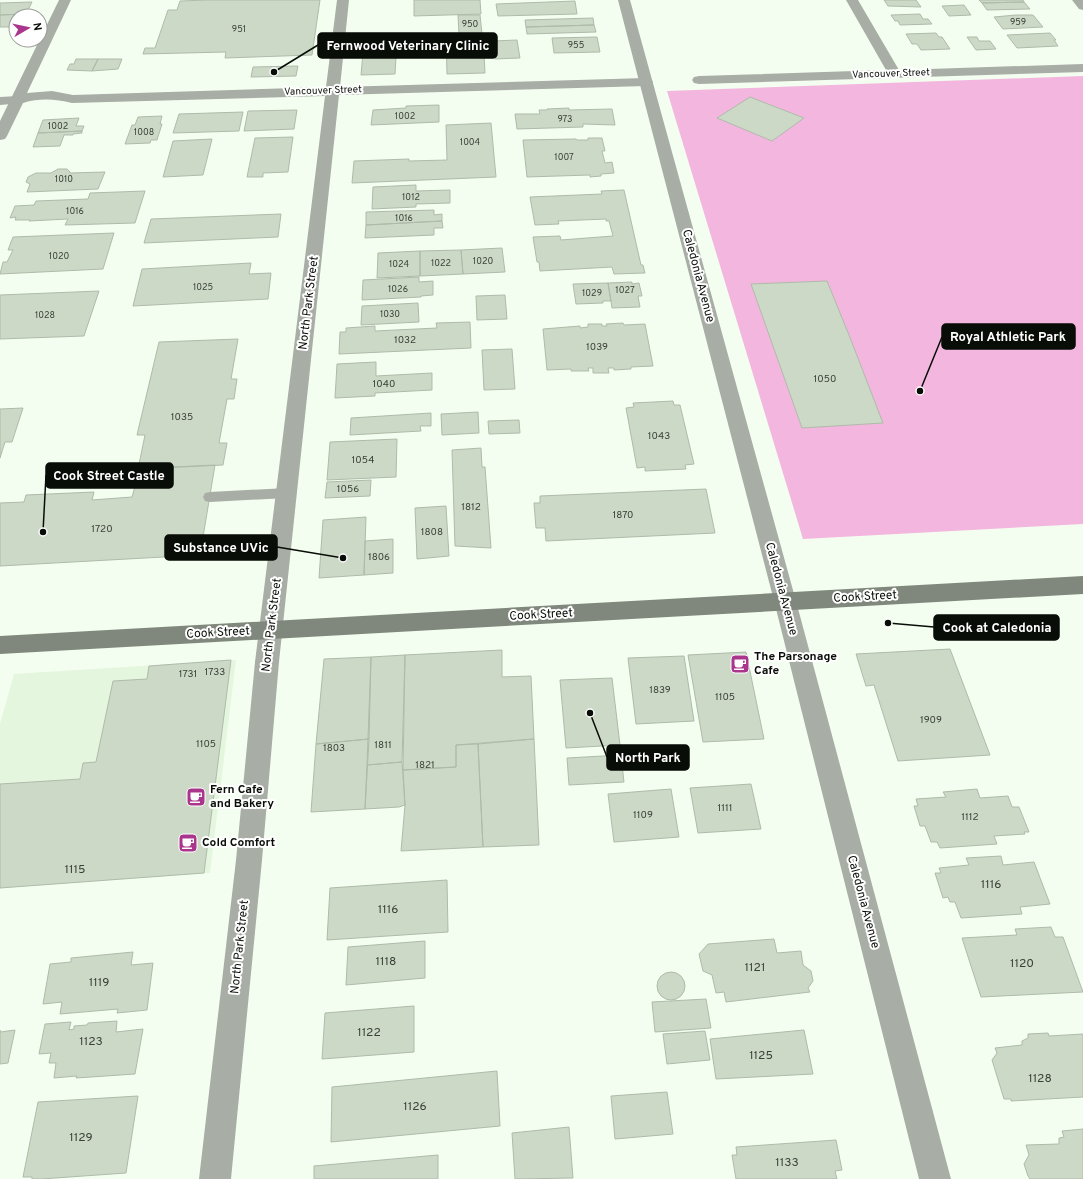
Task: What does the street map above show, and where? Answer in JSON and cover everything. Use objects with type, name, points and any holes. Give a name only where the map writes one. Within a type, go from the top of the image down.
[{"type":"main road","name":"Cook Street","points":[[0,645],[1083,585]]},
{"type":"street","points":[[0,136],[65,0]]},
{"type":"street","name":"North Park Street","points":[[215,1179],[249,860],[271,630],[342,0]]},
{"type":"street","name":"Caledonia Avenue","points":[[624,0],[785,601],[935,1179]]},
{"type":"street","points":[[852,0],[895,74]]},
{"type":"street","points":[[1078,0],[1083,6]]},
{"type":"street","name":"Vancouver Street","points":[[699,80],[1083,68]]},
{"type":"street","name":"Vancouver Street","points":[[0,101],[18,100],[35,96],[63,95],[72,99],[332,90],[646,82]]},
{"type":"lane","points":[[210,497],[287,493]]},
{"type":"shaded area","points":[[1083,76],[1083,524],[803,539],[667,91]]},
{"type":"shaded area","points":[[236,660],[210,873],[0,888],[0,724],[14,674]]},
{"type":"building","points":[[320,0],[312,55],[225,58],[226,52],[143,54],[145,48],[155,48],[168,10],[177,10],[180,1]]},
{"type":"building","points":[[414,0],[480,0],[481,14],[414,16]]},
{"type":"building","points":[[884,0],[916,0],[921,7],[888,6]]},
{"type":"building","points":[[979,0],[1023,0],[1024,2],[982,3]]},
{"type":"building","points":[[575,1],[577,14],[498,16],[496,4]]},
{"type":"building","points":[[32,2],[29,8],[8,8],[8,15],[0,15],[0,3]]},
{"type":"building","points":[[1024,2],[1030,9],[987,10],[982,3]]},
{"type":"building","points":[[964,5],[971,15],[949,16],[942,6]]},
{"type":"building","points":[[920,14],[923,19],[928,19],[932,24],[900,25],[891,15]]},
{"type":"building","points":[[0,15],[8,15],[8,27],[0,27]]},
{"type":"building","points":[[458,15],[480,15],[482,34],[459,34]]},
{"type":"building","points":[[1033,15],[1043,27],[1003,29],[994,17]]},
{"type":"building","points":[[593,18],[594,25],[526,27],[525,20]]},
{"type":"building","points":[[594,25],[596,32],[527,34],[526,27]]},
{"type":"building","points":[[936,33],[939,37],[942,37],[950,49],[921,50],[917,44],[912,44],[906,34]]},
{"type":"building","points":[[1050,33],[1056,40],[1054,40],[1058,46],[1017,48],[1007,35]]},
{"type":"building","points":[[483,35],[485,73],[447,74],[446,36]]},
{"type":"building","points":[[597,37],[600,52],[554,53],[552,38]]},
{"type":"building","points":[[967,37],[977,37],[979,41],[990,41],[996,49],[976,50]]},
{"type":"building","points":[[397,40],[395,74],[361,75],[364,41]]},
{"type":"building","points":[[517,40],[520,58],[495,59],[493,41]]},
{"type":"building","points":[[76,59],[98,59],[92,71],[67,70],[70,64],[74,64]]},
{"type":"building","points":[[98,59],[122,59],[118,69],[92,71]]},
{"type":"building","points":[[298,66],[296,76],[251,77],[253,67]]},
{"type":"building","points":[[750,97],[804,118],[772,141],[717,118]]},
{"type":"building","points":[[439,105],[439,122],[371,125],[373,110],[406,108],[406,106]]},
{"type":"building","points":[[569,108],[569,110],[612,109],[615,125],[583,124],[583,127],[517,129],[515,114],[540,114],[539,110]]},
{"type":"building","points":[[297,110],[294,129],[244,131],[248,111]]},
{"type":"building","points":[[243,112],[239,131],[173,133],[179,114]]},
{"type":"building","points":[[162,116],[160,124],[162,124],[157,140],[151,140],[150,143],[125,144],[132,125],[135,125],[138,117]]},
{"type":"building","points":[[79,118],[76,126],[84,126],[82,131],[38,133],[43,120]]},
{"type":"building","points":[[491,123],[496,177],[352,183],[354,161],[409,159],[409,161],[447,160],[446,125]]},
{"type":"building","points":[[82,131],[82,133],[73,135],[64,135],[60,146],[33,147],[38,133]]},
{"type":"building","points":[[293,137],[288,172],[263,173],[263,177],[247,177],[255,138]]},
{"type":"building","points":[[588,138],[602,138],[605,151],[602,151],[605,163],[612,162],[614,173],[590,177],[590,175],[527,177],[523,140],[588,140]]},
{"type":"building","points":[[212,139],[203,175],[163,177],[173,141]]},
{"type":"building","points":[[58,169],[67,169],[70,173],[105,172],[98,189],[27,192],[30,184],[26,182],[28,177],[36,173],[51,173]]},
{"type":"building","points":[[416,185],[416,191],[450,190],[450,203],[416,204],[416,207],[372,209],[373,187]]},
{"type":"building","points":[[624,190],[641,265],[643,265],[645,273],[614,274],[612,267],[540,271],[533,237],[560,236],[561,240],[613,236],[609,221],[606,221],[606,219],[558,221],[559,224],[535,225],[530,197],[602,194],[601,191]]},
{"type":"building","points":[[145,191],[135,223],[65,225],[68,219],[29,221],[30,220],[15,220],[16,217],[10,218],[15,206],[34,205],[36,201],[88,199],[90,193]]},
{"type":"building","points":[[434,210],[434,215],[442,214],[442,221],[366,225],[366,212]]},
{"type":"building","points":[[281,214],[278,237],[144,243],[151,219]]},
{"type":"building","points":[[442,221],[443,228],[434,228],[434,235],[365,238],[366,225]]},
{"type":"building","points":[[114,233],[103,269],[0,274],[3,262],[7,262],[13,250],[8,250],[13,237]]},
{"type":"building","points":[[502,248],[505,272],[463,274],[461,250]]},
{"type":"building","points":[[461,250],[463,274],[420,276],[420,251]]},
{"type":"building","points":[[420,251],[420,276],[377,278],[378,253]]},
{"type":"building","points":[[251,263],[249,274],[271,273],[268,299],[133,306],[142,269]]},
{"type":"building","points":[[419,277],[419,282],[433,281],[433,295],[362,300],[363,280]]},
{"type":"building","points":[[827,281],[883,423],[802,428],[751,284]]},
{"type":"building","points":[[632,282],[632,284],[639,283],[642,296],[638,296],[640,307],[612,308],[608,283]]},
{"type":"building","points":[[608,283],[611,301],[603,301],[603,303],[576,304],[573,284]]},
{"type":"building","points":[[99,291],[84,336],[0,339],[0,295]]},
{"type":"building","points":[[505,295],[507,319],[477,320],[476,296]]},
{"type":"building","points":[[418,303],[419,322],[361,325],[362,306]]},
{"type":"building","points":[[470,322],[471,348],[339,354],[340,332],[346,332],[346,328],[375,326],[375,331],[437,328],[436,323]]},
{"type":"building","points":[[623,323],[624,325],[645,324],[653,366],[631,367],[631,369],[614,370],[614,368],[608,368],[609,373],[593,373],[593,368],[588,368],[589,371],[571,371],[571,369],[547,370],[543,329],[580,326],[580,328],[588,327],[588,324],[602,324],[602,326],[607,326],[606,324]]},
{"type":"building","points":[[238,339],[231,379],[237,379],[234,399],[227,399],[219,443],[227,443],[223,465],[138,469],[145,435],[137,435],[159,342]]},
{"type":"building","points":[[512,349],[515,389],[484,390],[482,350]]},
{"type":"building","points":[[376,362],[376,376],[432,373],[432,390],[375,393],[375,396],[335,398],[337,364]]},
{"type":"building","points":[[673,401],[674,405],[680,405],[694,464],[685,465],[686,469],[645,471],[645,467],[637,468],[626,408],[634,407],[633,403]]},
{"type":"building","points":[[23,408],[12,442],[5,442],[0,458],[0,409]]},
{"type":"building","points":[[478,412],[479,433],[442,435],[441,414]]},
{"type":"building","points":[[431,413],[431,426],[420,426],[421,431],[350,435],[351,418]]},
{"type":"building","points":[[519,420],[520,433],[489,434],[488,421]]},
{"type":"building","points":[[397,439],[396,477],[327,480],[330,442]]},
{"type":"building","points":[[481,448],[482,467],[485,467],[491,548],[455,546],[452,450]]},
{"type":"building","points":[[215,465],[200,555],[0,566],[0,503],[24,502],[26,495],[94,492],[92,500],[132,497],[136,483],[128,484],[131,469]]},
{"type":"building","points":[[371,480],[370,496],[325,498],[327,482]]},
{"type":"building","points":[[706,489],[715,533],[546,541],[545,528],[536,528],[534,503],[540,503],[540,496]]},
{"type":"building","points":[[446,506],[449,556],[417,559],[415,508]]},
{"type":"building","points":[[366,517],[364,575],[319,578],[323,520]]},
{"type":"building","points":[[393,539],[393,573],[364,575],[365,541]]},
{"type":"building","points":[[950,649],[990,755],[898,761],[874,685],[866,686],[856,654]]},
{"type":"building","points":[[502,650],[502,677],[531,676],[534,739],[456,745],[456,767],[403,770],[405,655]]},
{"type":"building","points":[[746,652],[764,739],[703,742],[688,655]]},
{"type":"building","points":[[405,655],[402,762],[367,765],[371,657]]},
{"type":"building","points":[[684,656],[694,721],[636,724],[628,658]]},
{"type":"building","points":[[371,657],[369,739],[316,744],[324,659]]},
{"type":"building","points":[[231,660],[204,873],[0,888],[0,784],[80,779],[83,763],[96,762],[113,681],[147,679],[149,666]]},
{"type":"building","points":[[612,678],[620,745],[566,748],[560,680]]},
{"type":"building","points":[[369,739],[365,809],[311,812],[316,744]]},
{"type":"building","points":[[534,739],[539,845],[483,847],[478,744]]},
{"type":"building","points":[[478,744],[483,847],[401,851],[405,805],[403,770],[456,767],[456,745]]},
{"type":"building","points":[[621,755],[624,782],[569,785],[567,758]]},
{"type":"building","points":[[402,762],[405,805],[399,807],[365,809],[367,765]]},
{"type":"building","points":[[751,784],[761,829],[698,833],[690,788]]},
{"type":"building","points":[[671,789],[679,837],[614,842],[608,794]]},
{"type":"building","points":[[977,789],[980,798],[1008,796],[1012,807],[1019,807],[1029,832],[1024,832],[1025,834],[994,836],[997,844],[940,848],[937,842],[931,842],[925,826],[920,826],[914,806],[918,806],[916,799],[946,797],[943,792]]},
{"type":"building","points":[[1001,856],[1003,865],[1034,862],[1050,904],[1020,907],[1022,914],[961,918],[955,902],[950,902],[948,897],[943,898],[935,873],[941,873],[939,868],[969,865],[966,858]]},
{"type":"building","points":[[447,880],[448,932],[327,940],[330,888]]},
{"type":"building","points":[[1051,927],[1055,937],[1063,937],[1083,992],[981,997],[962,938],[1017,935],[1015,929]]},
{"type":"building","points":[[774,939],[777,953],[801,951],[803,965],[811,971],[813,981],[808,988],[810,992],[726,1002],[724,992],[716,993],[712,975],[703,971],[699,954],[708,944]]},
{"type":"building","points":[[425,941],[425,978],[346,985],[348,947]]},
{"type":"building","points":[[133,952],[131,965],[153,963],[147,1010],[117,1013],[118,1009],[60,1014],[62,1002],[43,1004],[50,964],[71,962],[71,958]]},
{"type":"building","points":[[671,972],[681,976],[685,986],[681,996],[671,1000],[661,996],[657,986],[661,976]]},
{"type":"building","points":[[706,999],[711,1028],[655,1032],[652,1002]]},
{"type":"building","points":[[414,1006],[414,1052],[322,1059],[325,1013]]},
{"type":"building","points":[[117,1021],[116,1032],[143,1029],[135,1074],[54,1078],[56,1063],[49,1063],[51,1053],[39,1054],[45,1024],[71,1022],[69,1030],[74,1029],[74,1026],[87,1025],[88,1023]]},
{"type":"building","points":[[15,1030],[8,1063],[0,1064],[0,1032]]},
{"type":"building","points":[[804,1030],[813,1074],[716,1079],[710,1039]]},
{"type":"building","points":[[705,1031],[710,1060],[667,1064],[663,1034]]},
{"type":"building","points":[[1048,1033],[1049,1036],[1083,1034],[1083,1097],[1011,1101],[1011,1099],[1004,1099],[992,1060],[997,1053],[995,1048],[1022,1045],[1022,1041],[1028,1038],[1028,1034]]},
{"type":"building","points":[[497,1071],[500,1126],[331,1142],[332,1087]]},
{"type":"building","points":[[667,1092],[673,1134],[615,1139],[611,1096]]},
{"type":"building","points":[[138,1096],[126,1173],[41,1179],[23,1177],[38,1102]]},
{"type":"building","points":[[569,1127],[573,1178],[515,1179],[512,1133]]},
{"type":"building","points":[[1083,1129],[1083,1179],[1030,1179],[1024,1164],[1029,1155],[1026,1145],[1059,1144],[1059,1138],[1064,1137],[1062,1131]]},
{"type":"building","points":[[836,1140],[842,1170],[835,1171],[837,1179],[736,1179],[732,1155],[737,1155],[736,1147]]},
{"type":"building","points":[[438,1155],[438,1179],[314,1179],[314,1166]]},
{"type":"place","name":"Fernwood Veterinary Clinic","points":[[274,72]]},
{"type":"place","name":"Royal Athletic Park","points":[[920,391]]},
{"type":"place","name":"Cook Street Castle","points":[[43,532]]},
{"type":"place","name":"Substance UVic","points":[[343,558]]},
{"type":"place","name":"Cook at Caledonia","points":[[888,623]]},
{"type":"place","name":"The Parsonage Cafe","points":[[740,664]]},
{"type":"place","name":"North Park","points":[[590,713]]},
{"type":"place","name":"Fern Cafe and Bakery","points":[[196,797]]},
{"type":"place","name":"Cold Comfort","points":[[188,843]]}]
